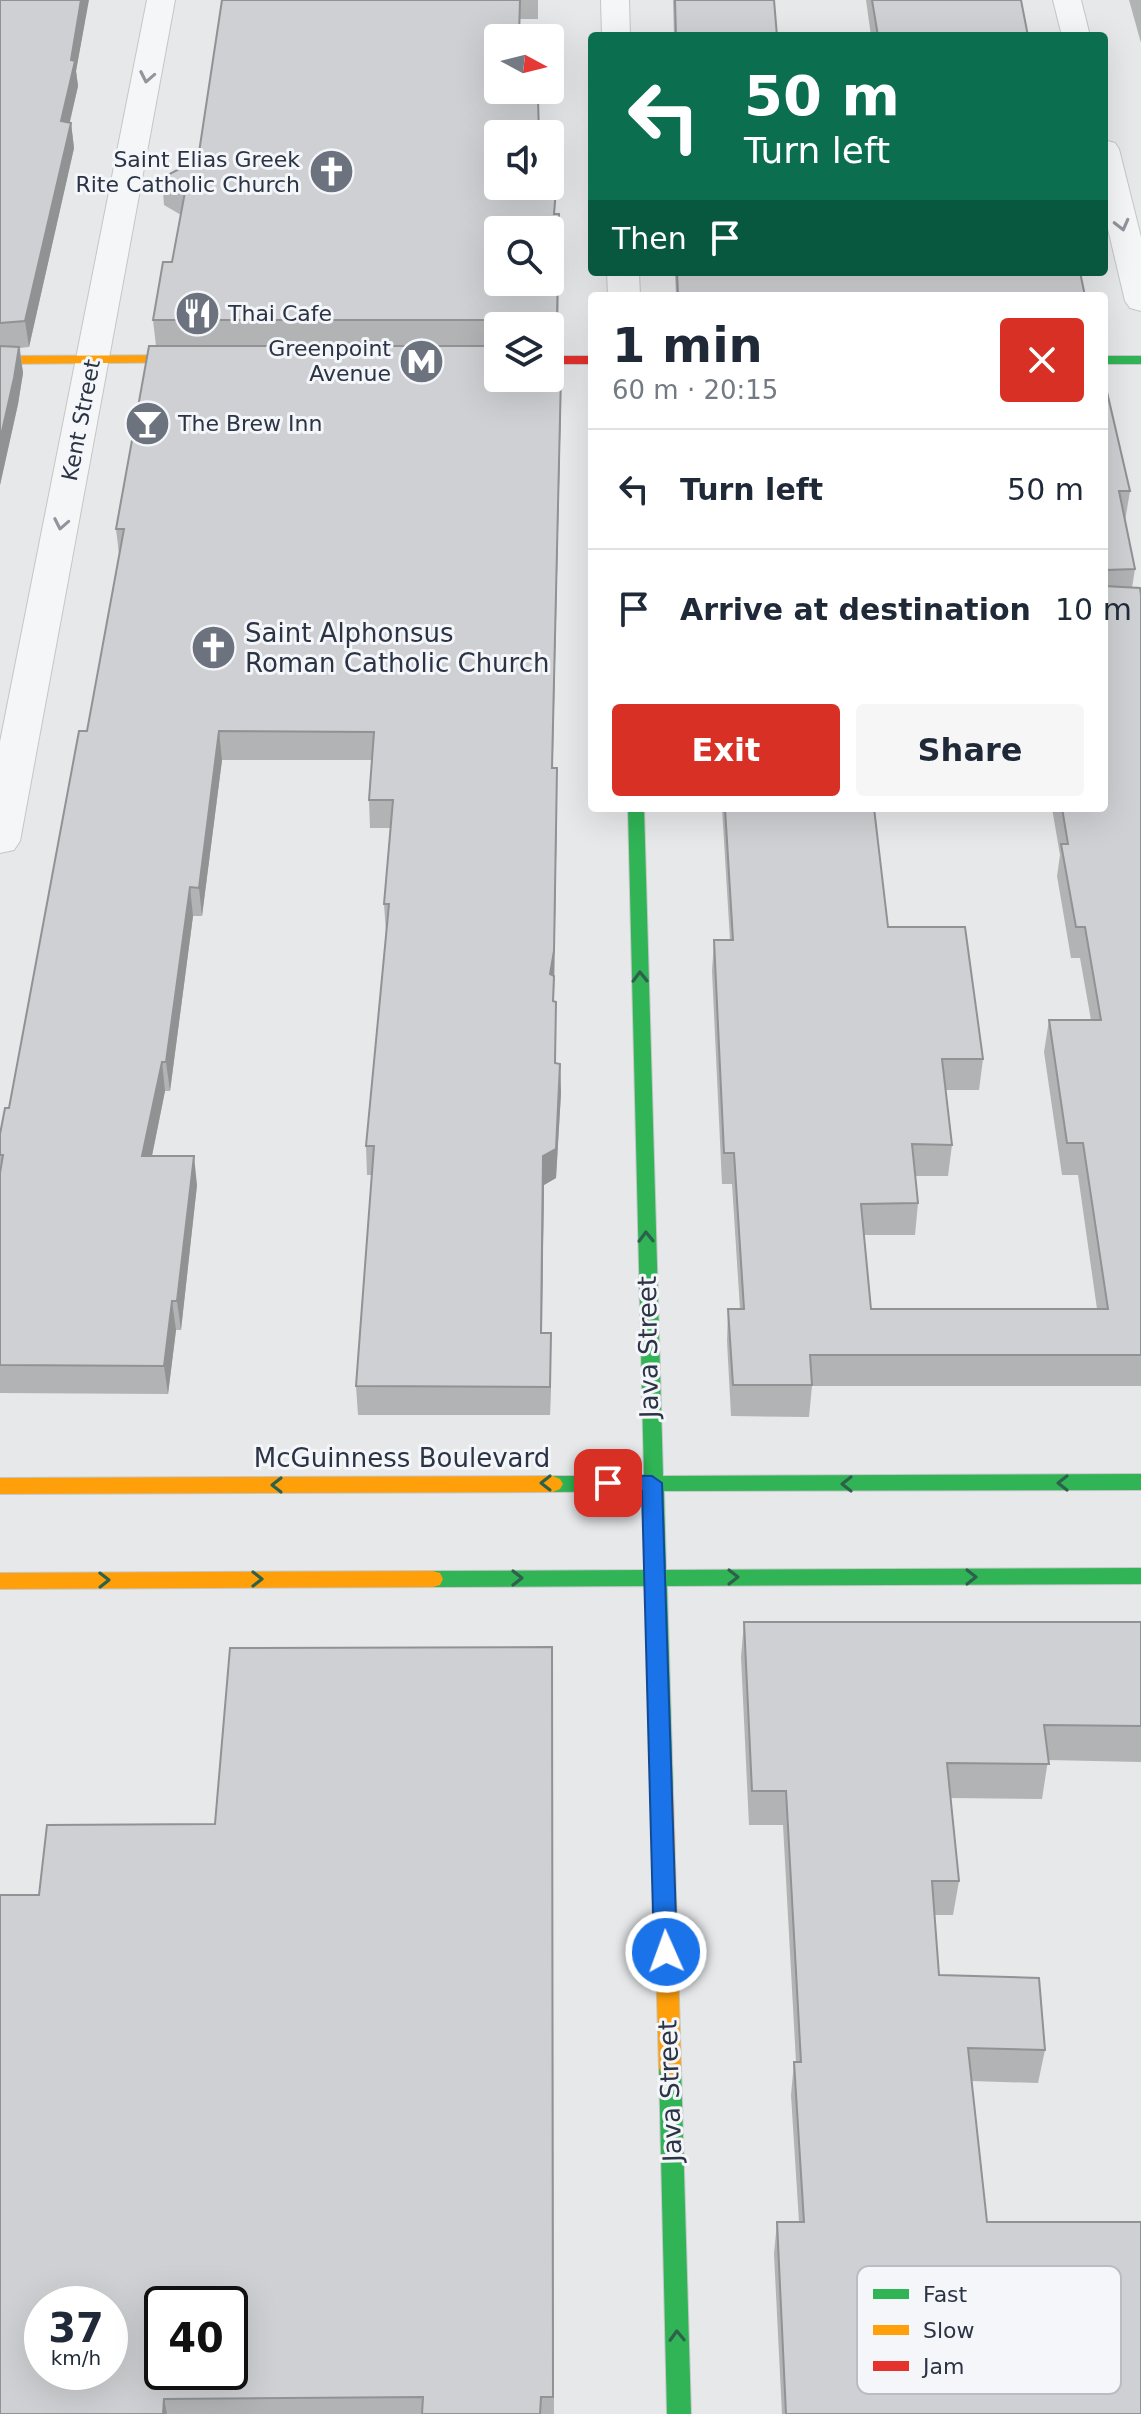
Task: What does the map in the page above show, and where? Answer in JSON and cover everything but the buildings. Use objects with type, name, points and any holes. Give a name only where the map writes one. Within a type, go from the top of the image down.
[{"type":"street","name":"Kent Street","points":[[0,841],[161,0]]},
{"type":"street","points":[[615,0],[616,32]]},
{"type":"street","points":[[1067,0],[1075,32]]},
{"type":"street","points":[[1108,165],[1141,301]]},
{"type":"street","points":[[0,360],[232,359]]},
{"type":"street","points":[[564,360],[588,360]]},
{"type":"street","points":[[1108,360],[1141,360]]},
{"type":"street","name":"Java Street","points":[[636,812],[679,2414]]},
{"type":"street","name":"McGuinness Boulevard","points":[[0,1486],[1141,1482]]},
{"type":"street","points":[[0,1581],[1141,1576]]},
{"type":"traffic: fast","points":[[1108,360],[1141,360]]},
{"type":"traffic: fast","points":[[636,812],[662,1791]]},
{"type":"traffic: fast","points":[[553,1484],[1141,1482]]},
{"type":"traffic: fast","points":[[433,1579],[1141,1576]]},
{"type":"traffic: fast","points":[[670,2068],[679,2414]]},
{"type":"traffic: slow","points":[[0,360],[206,359]]},
{"type":"traffic: slow","points":[[0,1486],[553,1484]]},
{"type":"traffic: slow","points":[[0,1581],[433,1579]]},
{"type":"traffic: slow","points":[[662,1791],[670,2068]]},
{"type":"traffic: jam","points":[[564,360],[588,360]]},
{"type":"place","name":"Saint Elias Greek Rite Catholic Church","points":[[331,172]]},
{"type":"place","name":"Thai Cafe","points":[[197,313]]},
{"type":"place","name":"Greenpoint Avenue","points":[[422,361]]},
{"type":"place","name":"The Brew Inn","points":[[147,423]]},
{"type":"place","name":"Saint Alphonsus Roman Catholic Church","points":[[214,648]]},
{"type":"route","points":[[608,1483],[652,1483],[666,1952]]}]
